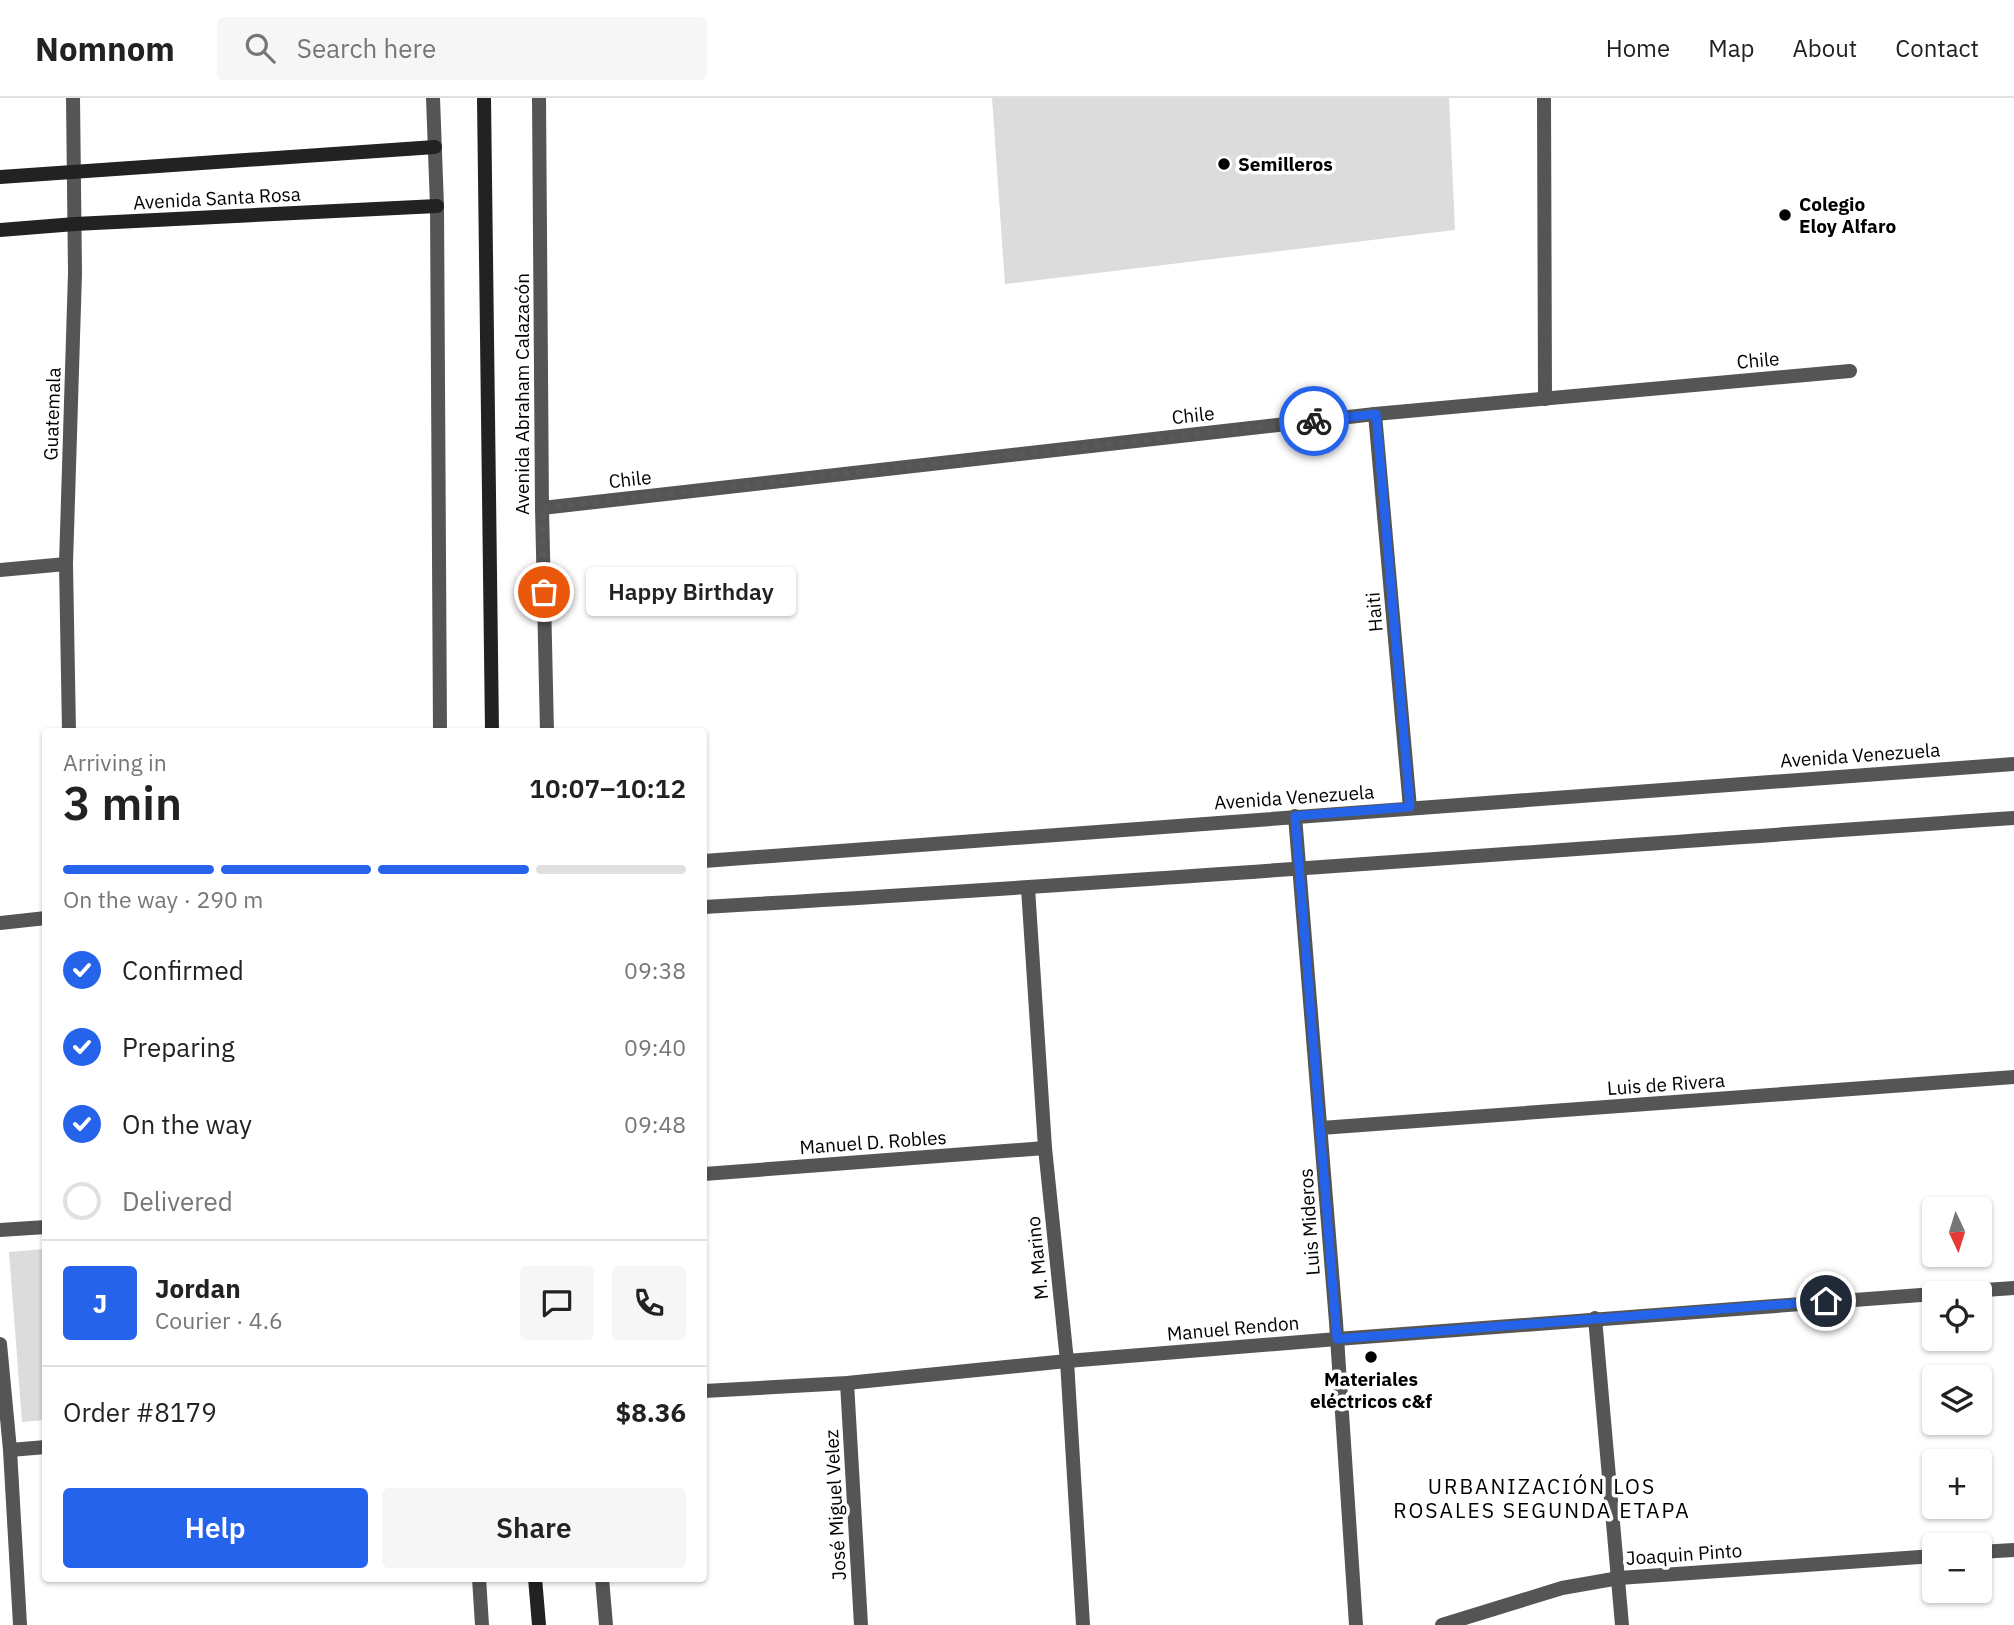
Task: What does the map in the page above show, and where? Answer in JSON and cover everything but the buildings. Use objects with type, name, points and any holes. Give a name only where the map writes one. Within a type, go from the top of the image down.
[{"type":"street","name":"Guatemala","points":[[69,728],[66,564],[75,287],[72,98]]},
{"type":"street","points":[[433,98],[437,206],[440,728]]},
{"type":"street","name":"Avenida Abraham Calazacón","points":[[484,98],[492,728]]},
{"type":"street","name":"Avenida Abraham Calazacón","points":[[539,98],[542,508],[547,728]]},
{"type":"street","points":[[1544,98],[1545,399]]},
{"type":"street","name":"Avenida Santa Rosa","points":[[0,177],[435,147]]},
{"type":"street","name":"Avenida Santa Rosa","points":[[0,230],[437,206]]},
{"type":"street","name":"Chile","points":[[542,508],[1376,414],[1850,371]]},
{"type":"street","name":"Haiti","points":[[1376,414],[1410,807]]},
{"type":"street","points":[[0,569],[66,564]]},
{"type":"street","name":"Avenida Venezuela","points":[[707,861],[2014,764]]},
{"type":"street","name":"Luis Mideros","points":[[1295,816],[1337,1339],[1356,1625]]},
{"type":"street","points":[[707,906],[1028,888],[2014,818]]},
{"type":"street","name":"M. Marino","points":[[1028,888],[1045,1148],[1067,1361],[1083,1625]]},
{"type":"street","points":[[0,923],[42,918]]},
{"type":"street","name":"Luis de Rivera","points":[[1321,1128],[2014,1077]]},
{"type":"street","name":"Manuel D. Robles","points":[[707,1174],[1045,1148]]},
{"type":"street","points":[[0,1230],[42,1227]]},
{"type":"street","points":[[1992,1290],[2014,1288]]},
{"type":"street","name":"Manuel Rendon","points":[[707,1391],[847,1383],[1067,1361],[1595,1318],[1922,1295]]},
{"type":"street","points":[[1595,1318],[1622,1625]]},
{"type":"street","points":[[0,1344],[10,1450],[20,1625]]},
{"type":"street","name":"José Miguel Velez","points":[[847,1383],[861,1625]]},
{"type":"street","points":[[10,1450],[42,1447]]},
{"type":"street","points":[[1992,1551],[2014,1550]]},
{"type":"street","name":"Joaquin Pinto","points":[[1443,1625],[1562,1588],[1619,1578],[1922,1557]]},
{"type":"street","points":[[479,1582],[482,1625]]},
{"type":"street","points":[[535,1582],[539,1625]]},
{"type":"street","points":[[602,1582],[606,1625]]},
{"type":"shaded area","name":"Semilleros","points":[[992,98],[1449,98],[1455,230],[1005,284]]},
{"type":"shaded area","points":[[42,1249],[42,1420],[22,1422],[9,1252]]},
{"type":"way so far","points":[[544,592],[542,508],[1314,421]]},
{"type":"place","name":"Semilleros","points":[[1224,164]]},
{"type":"place","name":"Colegio Eloy Alfaro","points":[[1785,215]]},
{"type":"place","name":"Happy Birthday","points":[[544,592]]},
{"type":"place","name":"Materiales eléctricos c&f","points":[[1371,1357]]},
{"type":"district","name":"URBANIZACIÓN LOS ROSALES SEGUNDA ETAPA","points":[[1542,1499]]},
{"type":"route","points":[[1314,421],[1376,414],[1410,807],[1295,816],[1337,1339],[1826,1301]]}]
